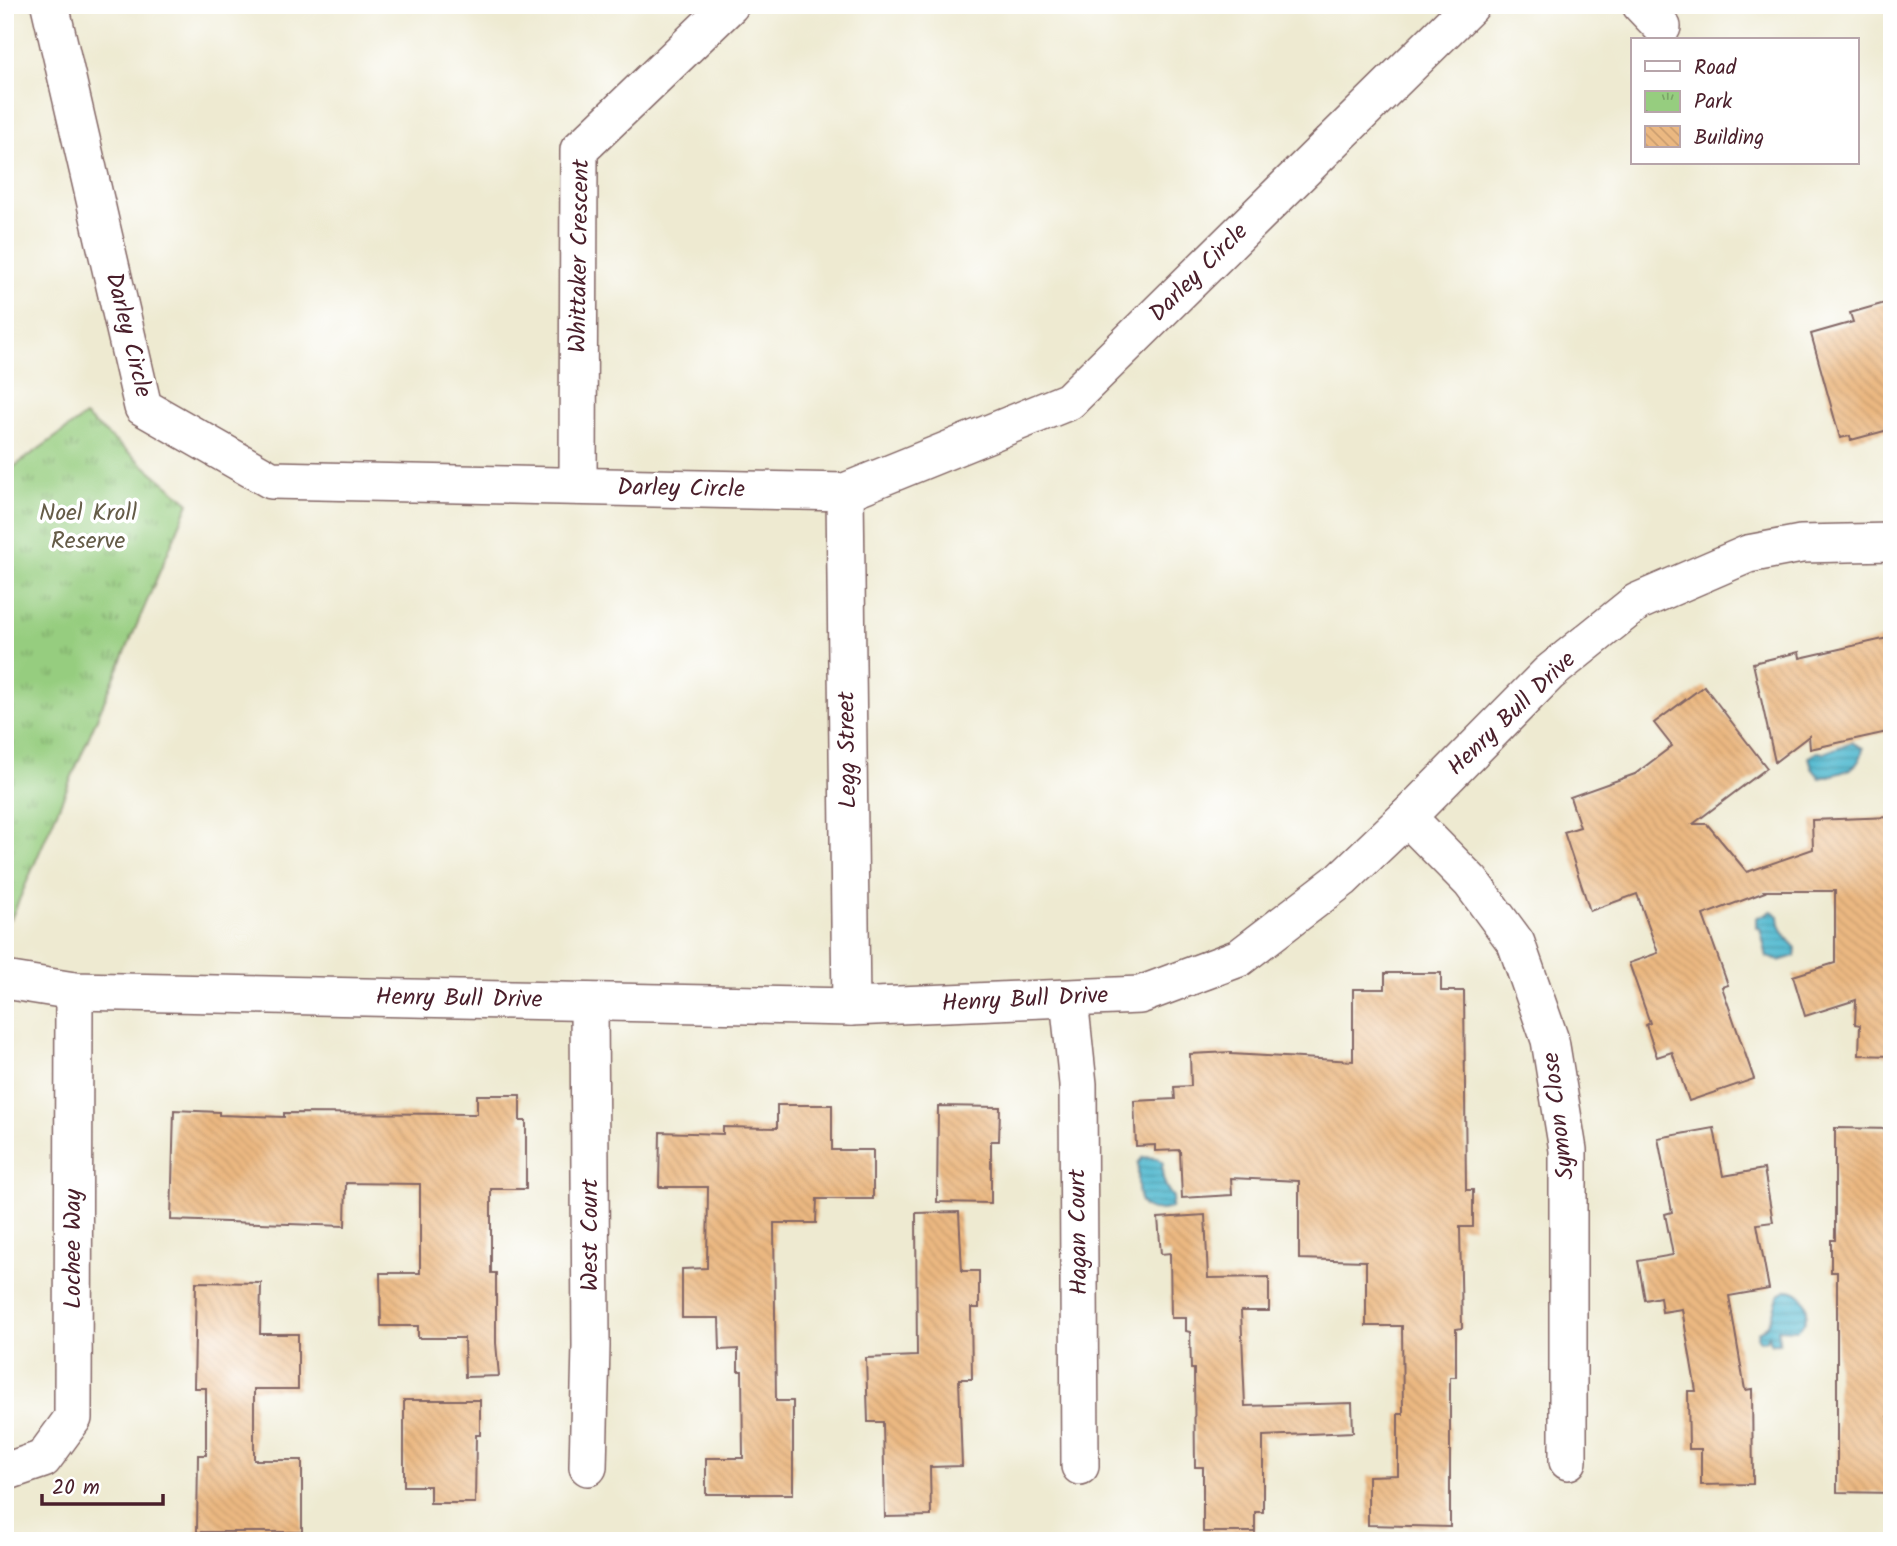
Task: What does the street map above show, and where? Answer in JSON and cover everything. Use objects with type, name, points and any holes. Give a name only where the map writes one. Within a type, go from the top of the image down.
[{"type":"street","name":"Darley Circle","points":[[50,5],[143,407],[271,480],[845,492],[1069,401],[1471,5]]},
{"type":"street","name":"Whittaker Crescent","points":[[578,486],[579,150],[730,5]]},
{"type":"street","name":"Legg Street","points":[[845,492],[851,1007]]},
{"type":"street","name":"Henry Bull Drive","points":[[5,980],[74,991],[851,1007],[1140,995],[1239,958],[1342,879],[1549,673],[1637,602],[1748,554],[1801,544],[1892,542]]},
{"type":"street","name":"Symon Close","points":[[1407,817],[1471,882],[1516,943],[1550,1040],[1568,1150],[1568,1461]]},
{"type":"street","name":"Lochee Way","points":[[5,1472],[43,1459],[73,1418],[74,991]]},
{"type":"street","name":"Hagan Court","points":[[1069,999],[1078,1084],[1080,1466]]},
{"type":"street","name":"West Court","points":[[588,1467],[589,1002]]},
{"type":"green space","name":"Noel Kroll Reserve","points":[[85,416],[189,503],[11,919],[5,916],[5,473]]},
{"type":"water","points":[[1851,742],[1863,748],[1854,767],[1820,778],[1812,768],[1809,757]]},
{"type":"water","points":[[1772,911],[1779,916],[1784,934],[1796,948],[1795,956],[1779,961],[1767,957],[1760,928],[1756,928],[1756,918]]},
{"type":"water","points":[[1143,1157],[1157,1158],[1163,1163],[1164,1181],[1173,1197],[1171,1208],[1158,1210],[1143,1205],[1138,1191],[1138,1163]]},
{"type":"water","points":[[1788,1290],[1801,1295],[1804,1300],[1807,1312],[1803,1324],[1798,1330],[1777,1329],[1780,1343],[1771,1344],[1769,1335],[1767,1340],[1761,1341],[1757,1337],[1758,1332],[1770,1321],[1779,1295]]},
{"type":"building","points":[[1892,301],[1892,429],[1851,440],[1850,436],[1840,438],[1811,334],[1853,322],[1850,313]]},
{"type":"building","points":[[1892,637],[1892,731],[1810,749],[1809,736],[1775,762],[1753,663],[1799,652],[1800,658]]},
{"type":"building","points":[[1704,686],[1767,768],[1693,824],[1707,824],[1747,872],[1813,849],[1812,820],[1892,817],[1892,1056],[1859,1055],[1860,1025],[1855,1024],[1856,1000],[1805,1016],[1793,976],[1835,963],[1835,891],[1764,891],[1703,915],[1728,985],[1722,987],[1754,1079],[1689,1101],[1672,1052],[1657,1057],[1646,1025],[1650,1023],[1629,963],[1658,953],[1637,894],[1590,911],[1564,832],[1580,827],[1570,797],[1635,774],[1672,746],[1654,723]]},
{"type":"building","points":[[1385,973],[1441,973],[1441,991],[1464,991],[1466,1190],[1473,1190],[1473,1227],[1460,1227],[1462,1328],[1456,1329],[1456,1377],[1450,1377],[1450,1527],[1368,1525],[1368,1476],[1398,1475],[1398,1414],[1403,1414],[1402,1326],[1366,1326],[1366,1261],[1299,1259],[1299,1181],[1231,1178],[1232,1195],[1182,1198],[1180,1150],[1155,1151],[1155,1145],[1136,1146],[1134,1101],[1175,1099],[1174,1087],[1191,1086],[1190,1054],[1231,1052],[1353,1061],[1353,989],[1385,989]]},
{"type":"building","points":[[477,1095],[520,1095],[520,1121],[526,1121],[526,1189],[491,1189],[491,1273],[496,1273],[499,1376],[465,1377],[464,1338],[418,1338],[418,1326],[381,1326],[380,1273],[420,1273],[420,1184],[346,1183],[345,1226],[171,1220],[174,1110],[219,1112],[219,1115],[284,1117],[284,1113],[477,1114]]},
{"type":"building","points":[[777,1105],[832,1105],[832,1150],[873,1150],[873,1199],[817,1199],[816,1223],[774,1223],[776,1401],[793,1401],[793,1494],[706,1494],[706,1458],[743,1458],[742,1371],[738,1371],[738,1349],[720,1350],[719,1318],[682,1318],[682,1269],[707,1268],[708,1187],[659,1187],[660,1132],[723,1134],[723,1127],[777,1128]]},
{"type":"building","points":[[938,1106],[1000,1107],[999,1141],[991,1141],[991,1203],[937,1202]]},
{"type":"building","points":[[1714,1128],[1723,1176],[1764,1169],[1773,1222],[1757,1224],[1769,1289],[1729,1296],[1745,1390],[1752,1389],[1753,1484],[1701,1485],[1701,1449],[1689,1449],[1688,1391],[1696,1391],[1682,1309],[1662,1312],[1660,1297],[1645,1300],[1638,1261],[1673,1255],[1665,1214],[1672,1212],[1658,1138]]},
{"type":"building","points":[[1835,1128],[1892,1129],[1892,1322],[1889,1322],[1888,1416],[1892,1416],[1892,1493],[1837,1492],[1837,1272],[1831,1272],[1831,1240],[1835,1240]]},
{"type":"building","points":[[959,1212],[962,1271],[979,1271],[979,1308],[971,1308],[972,1379],[959,1379],[962,1466],[930,1467],[931,1516],[885,1517],[883,1422],[868,1422],[866,1358],[917,1356],[916,1213]]},
{"type":"building","points":[[1205,1215],[1208,1278],[1269,1277],[1269,1311],[1241,1311],[1245,1406],[1352,1403],[1353,1432],[1263,1436],[1263,1512],[1255,1512],[1255,1532],[1203,1532],[1203,1467],[1195,1467],[1194,1369],[1191,1369],[1190,1332],[1186,1331],[1186,1318],[1171,1318],[1170,1253],[1161,1254],[1158,1218]]},
{"type":"building","points":[[196,1282],[261,1283],[260,1334],[298,1334],[298,1389],[254,1389],[254,1460],[302,1460],[302,1532],[197,1532],[198,1455],[206,1455],[206,1388],[194,1388]]},
{"type":"building","points":[[404,1400],[480,1400],[480,1435],[476,1435],[475,1503],[430,1503],[430,1486],[404,1486]]}]
